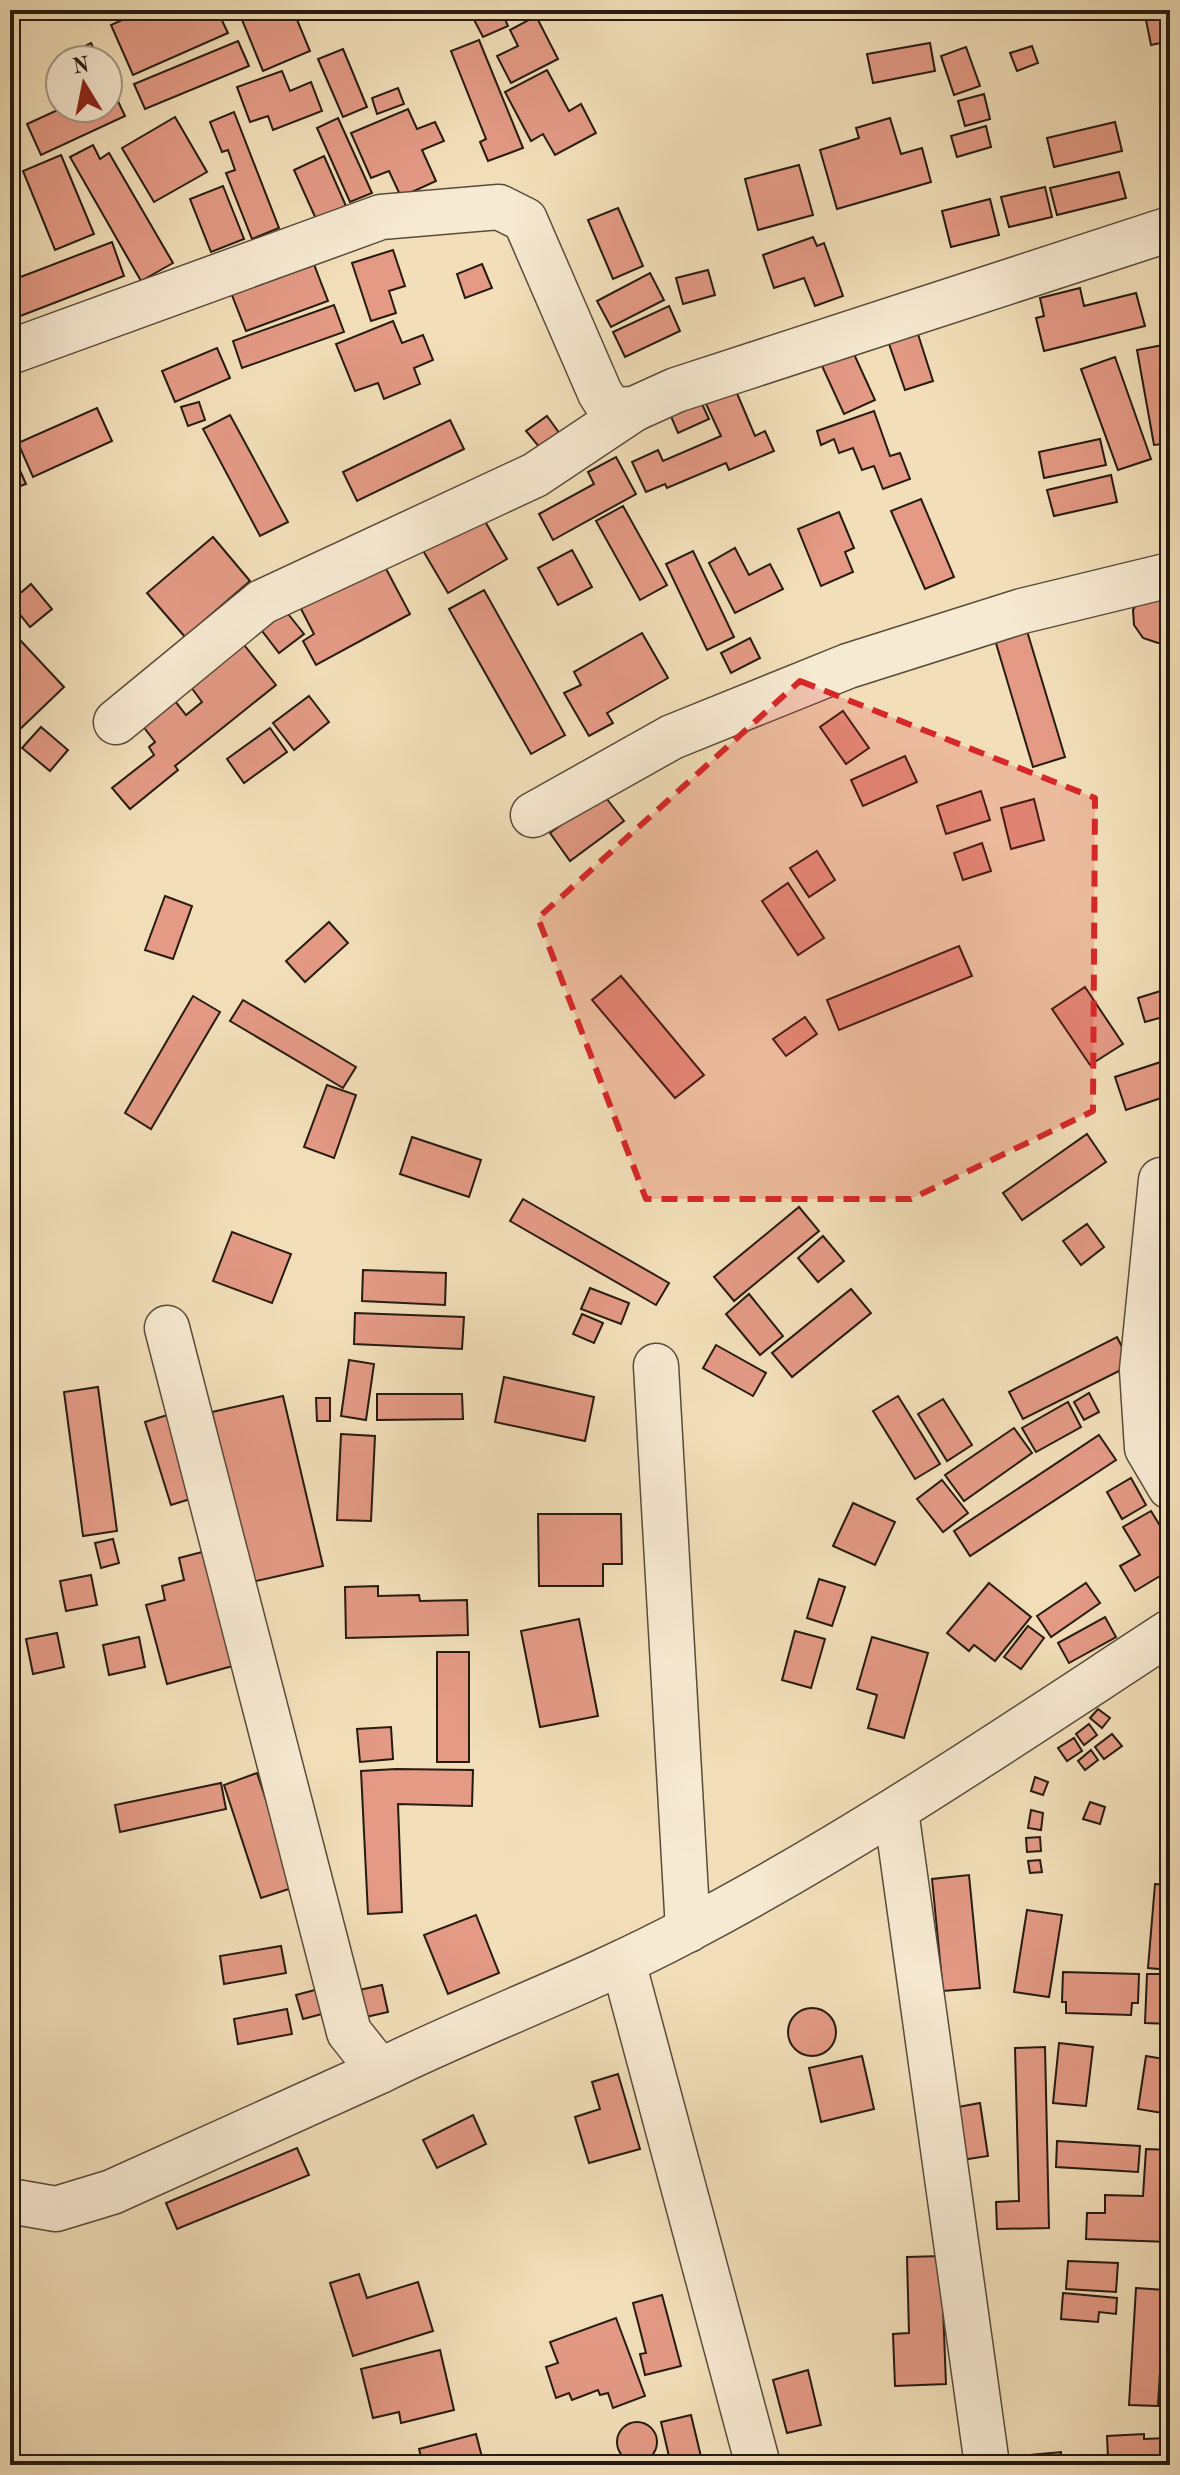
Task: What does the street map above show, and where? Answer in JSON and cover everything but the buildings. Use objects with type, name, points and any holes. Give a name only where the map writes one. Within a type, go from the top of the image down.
[{"type":"street","points":[[10,352],[381,217],[499,207],[525,220],[600,393],[611,410],[634,409]]},
{"type":"street","points":[[116,722],[262,602],[535,475],[634,409],[676,390],[1170,229]]},
{"type":"street","points":[[533,815],[672,737],[848,666],[1022,611],[1170,575]]},
{"type":"street","points":[[1161,1180],[1142,1370],[1147,1448],[1170,1487]]},
{"type":"street","points":[[167,1328],[349,2032],[380,2071]]},
{"type":"street","points":[[656,1366],[688,1930]]},
{"type":"street","points":[[10,2201],[56,2209],[112,2192],[438,2042],[623,1962],[688,1930],[896,1811],[1170,1632]]},
{"type":"street","points":[[896,1811],[987,2465]]},
{"type":"street","points":[[623,1962],[758,2465]]},
{"type":"highlighted area","points":[[800,681],[1095,798],[1093,1111],[911,1199],[646,1199],[538,918]]}]
